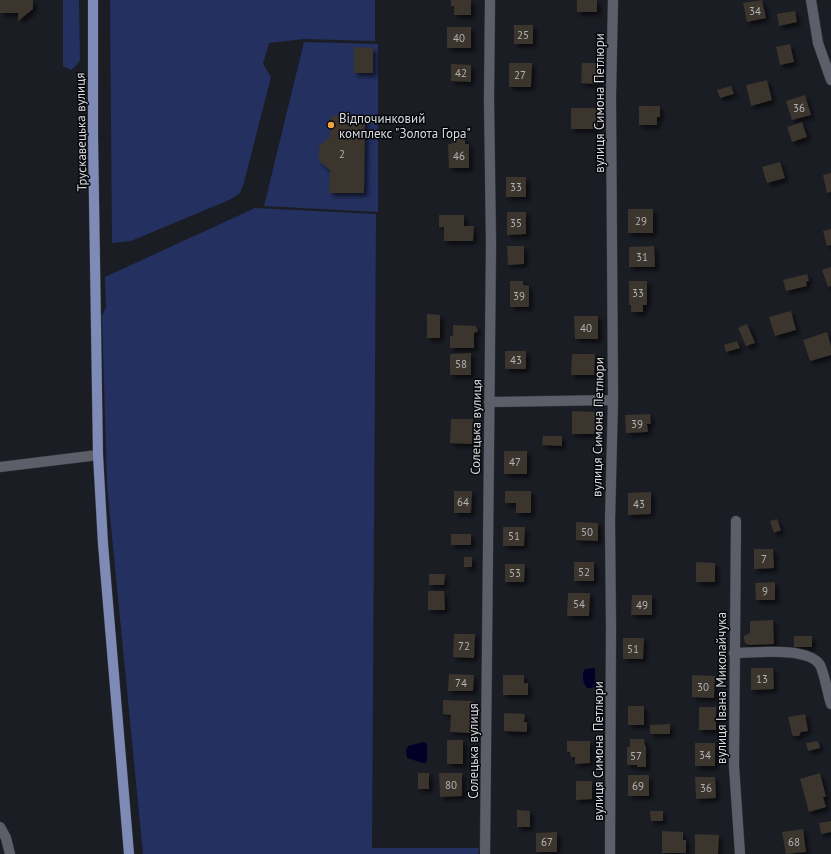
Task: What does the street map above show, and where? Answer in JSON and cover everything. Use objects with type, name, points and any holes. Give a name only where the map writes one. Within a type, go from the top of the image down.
[{"type":"main road","name":"Трускавецька вулиця","points":[[93,0],[98,455],[103,544],[129,854]]},
{"type":"street","name":"Солецька вулиця","points":[[485,854],[492,244],[489,99],[490,0]]},
{"type":"street","name":"вулиця Симона Петлюри","points":[[610,854],[610,521],[613,400],[611,96],[613,0]]},
{"type":"street","points":[[811,0],[818,43],[831,80]]},
{"type":"street","points":[[489,402],[613,400]]},
{"type":"street","points":[[0,467],[98,455]]},
{"type":"street","name":"вулиця Івана Миколайчука","points":[[736,521],[734,766],[740,854]]},
{"type":"street","points":[[734,654],[786,652],[812,657],[820,665],[831,704]]},
{"type":"street","points":[[0,827],[6,838],[10,854]]},
{"type":"shaded area","points":[[63,0],[79,0],[80,60],[71,70],[63,66]]},
{"type":"shaded area","points":[[110,0],[375,0],[375,41],[304,39],[269,43],[263,64],[271,77],[243,186],[239,194],[229,200],[131,241],[112,243]]},
{"type":"shaded area","name":"Відпочинковий комплекс \"Золота Гора\"","points":[[304,42],[378,44],[378,212],[264,206]]},
{"type":"shaded area","points":[[255,208],[376,214],[372,848],[479,848],[478,854],[143,854],[107,485],[102,316],[106,307],[105,277]]},
{"type":"shaded area","points":[[594,668],[595,687],[587,688],[583,679],[584,671],[585,669]]},
{"type":"shaded area","points":[[424,742],[427,744],[426,763],[407,758],[406,751],[408,746]]},
{"type":"building","points":[[0,0],[33,0],[33,9],[18,21],[18,13],[0,13]]},
{"type":"building","points":[[451,0],[471,0],[471,15],[454,15],[454,6],[451,6]]},
{"type":"building","points":[[577,0],[597,0],[597,12],[577,12]]},
{"type":"building","points":[[762,0],[766,18],[747,22],[743,3]]},
{"type":"building","points":[[795,11],[797,22],[779,26],[777,14]]},
{"type":"building","points":[[514,25],[533,25],[533,44],[514,44]]},
{"type":"building","points":[[447,27],[471,27],[471,48],[447,48]]},
{"type":"building","points":[[790,44],[794,62],[780,65],[776,47]]},
{"type":"building","points":[[354,47],[373,48],[373,73],[354,73]]},
{"type":"building","points":[[509,63],[532,63],[531,87],[509,87]]},
{"type":"building","points":[[582,63],[598,63],[598,84],[581,83]]},
{"type":"building","points":[[451,64],[471,65],[471,82],[451,81]]},
{"type":"building","points":[[767,80],[772,100],[751,106],[746,85]]},
{"type":"building","points":[[731,86],[734,94],[720,98],[717,90]]},
{"type":"building","points":[[805,95],[811,115],[792,120],[786,101]]},
{"type":"building","points":[[639,106],[660,106],[660,117],[657,117],[657,125],[639,125]]},
{"type":"building","points":[[571,108],[598,108],[598,129],[571,129]]},
{"type":"building","points":[[331,116],[365,116],[364,193],[329,193],[330,170],[319,161],[319,146],[330,137]]},
{"type":"building","points":[[802,122],[807,137],[792,142],[787,127]]},
{"type":"building","points":[[452,138],[465,138],[465,144],[469,144],[469,168],[449,168],[448,144],[452,144]]},
{"type":"building","points":[[780,162],[785,178],[767,183],[762,167]]},
{"type":"building","points":[[831,173],[831,192],[827,193],[823,175]]},
{"type":"building","points":[[506,177],[526,177],[526,197],[506,197]]},
{"type":"building","points":[[628,209],[653,209],[653,233],[628,233]]},
{"type":"building","points":[[507,212],[526,212],[526,234],[507,235]]},
{"type":"building","points":[[439,215],[464,215],[464,226],[474,226],[473,241],[444,241],[444,227],[439,227]]},
{"type":"building","points":[[831,229],[831,245],[827,246],[823,231]]},
{"type":"building","points":[[507,246],[524,246],[524,264],[508,265]]},
{"type":"building","points":[[654,246],[655,267],[629,267],[629,247]]},
{"type":"building","points":[[831,267],[831,286],[828,287],[822,270]]},
{"type":"building","points":[[807,274],[809,281],[806,282],[807,286],[786,291],[783,280]]},
{"type":"building","points":[[510,281],[523,281],[523,285],[529,286],[529,307],[510,307]]},
{"type":"building","points":[[629,281],[647,281],[647,305],[643,305],[643,312],[631,312],[631,305],[629,305]]},
{"type":"building","points":[[791,311],[796,330],[775,336],[769,317]]},
{"type":"building","points":[[427,314],[440,315],[440,338],[427,338]]},
{"type":"building","points":[[574,316],[598,316],[598,339],[575,339]]},
{"type":"building","points":[[747,324],[755,343],[746,346],[738,328]]},
{"type":"building","points":[[453,325],[476,326],[478,331],[474,333],[474,348],[450,348],[450,336],[453,336]]},
{"type":"building","points":[[827,332],[831,346],[831,355],[810,361],[803,340]]},
{"type":"building","points":[[737,341],[740,348],[726,352],[724,345]]},
{"type":"building","points":[[505,351],[526,351],[526,369],[505,369]]},
{"type":"building","points":[[471,353],[471,375],[450,375],[450,354]]},
{"type":"building","points":[[572,354],[595,354],[594,375],[571,375]]},
{"type":"building","points":[[572,411],[595,412],[595,434],[572,434]]},
{"type":"building","points":[[650,414],[651,424],[647,424],[648,432],[626,433],[625,415]]},
{"type":"building","points":[[451,419],[473,419],[472,444],[450,443]]},
{"type":"building","points":[[543,436],[562,436],[562,446],[542,445]]},
{"type":"building","points":[[504,451],[527,451],[527,474],[504,474]]},
{"type":"building","points":[[454,491],[472,491],[471,513],[454,513]]},
{"type":"building","points":[[505,491],[531,491],[531,513],[516,513],[516,503],[505,503]]},
{"type":"building","points":[[651,492],[651,514],[628,515],[628,493]]},
{"type":"building","points":[[777,519],[781,530],[774,533],[770,521]]},
{"type":"building","points":[[576,522],[598,523],[598,541],[576,540]]},
{"type":"building","points":[[503,527],[525,527],[524,546],[503,546]]},
{"type":"building","points":[[451,534],[471,534],[471,545],[451,545]]},
{"type":"building","points":[[754,549],[773,549],[774,568],[754,569]]},
{"type":"building","points":[[464,557],[472,557],[472,567],[464,567]]},
{"type":"building","points":[[574,562],[594,562],[594,581],[574,581]]},
{"type":"building","points":[[696,562],[715,563],[715,582],[696,582]]},
{"type":"building","points":[[505,564],[525,564],[524,582],[505,582]]},
{"type":"building","points":[[429,574],[445,574],[444,585],[429,585]]},
{"type":"building","points":[[775,582],[775,600],[756,600],[755,583]]},
{"type":"building","points":[[428,591],[444,591],[445,610],[428,610]]},
{"type":"building","points":[[568,593],[590,593],[589,616],[567,616]]},
{"type":"building","points":[[632,595],[652,595],[652,615],[631,615]]},
{"type":"building","points":[[773,620],[774,644],[749,645],[745,643],[744,636],[750,633],[750,621]]},
{"type":"building","points":[[454,634],[475,634],[474,658],[453,657]]},
{"type":"building","points":[[794,636],[812,636],[812,647],[794,647]]},
{"type":"building","points":[[623,638],[644,638],[643,659],[623,659]]},
{"type":"building","points":[[751,668],[773,668],[774,689],[751,690]]},
{"type":"building","points":[[449,674],[474,675],[473,691],[448,691]]},
{"type":"building","points":[[503,675],[524,675],[524,683],[528,683],[528,695],[503,695]]},
{"type":"building","points":[[692,675],[715,676],[714,698],[692,697]]},
{"type":"building","points":[[443,700],[473,701],[472,733],[450,732],[451,715],[443,714]]},
{"type":"building","points":[[628,706],[644,706],[644,725],[628,725]]},
{"type":"building","points":[[699,707],[716,707],[716,730],[699,730]]},
{"type":"building","points":[[504,713],[525,714],[524,722],[527,722],[527,732],[504,731]]},
{"type":"building","points":[[805,714],[808,731],[801,732],[799,736],[793,736],[788,717]]},
{"type":"building","points":[[670,724],[670,734],[650,734],[650,725]]},
{"type":"building","points":[[630,739],[644,739],[646,746],[646,767],[627,765],[627,747],[630,747]]},
{"type":"building","points":[[447,740],[463,740],[463,764],[447,764]]},
{"type":"building","points":[[567,741],[590,741],[590,763],[575,764],[575,757],[571,757],[570,752],[567,752]]},
{"type":"building","points":[[818,741],[820,748],[808,751],[806,743]]},
{"type":"building","points":[[695,743],[715,743],[715,766],[695,766]]},
{"type":"building","points":[[418,773],[429,773],[429,789],[418,789]]},
{"type":"building","points":[[439,773],[462,773],[462,796],[440,797]]},
{"type":"building","points":[[820,773],[826,797],[823,797],[826,807],[809,812],[800,779]]},
{"type":"building","points":[[628,775],[649,775],[649,796],[628,796]]},
{"type":"building","points":[[695,777],[715,777],[716,798],[696,799]]},
{"type":"building","points":[[576,781],[592,781],[592,799],[576,800]]},
{"type":"building","points":[[517,810],[530,811],[530,827],[517,827]]},
{"type":"building","points":[[650,811],[663,811],[663,821],[651,821]]},
{"type":"building","points":[[831,821],[831,832],[821,834],[819,823]]},
{"type":"building","points":[[803,829],[806,852],[786,854],[782,832]]},
{"type":"building","points":[[662,831],[683,832],[683,840],[686,840],[686,853],[662,853]]},
{"type":"building","points":[[557,832],[557,852],[536,852],[536,833]]},
{"type":"building","points":[[695,834],[719,835],[718,854],[695,854]]},
{"type":"place","name":"Відпочинковий комплекс \"Золота Гора\"","points":[[331,125]]}]
